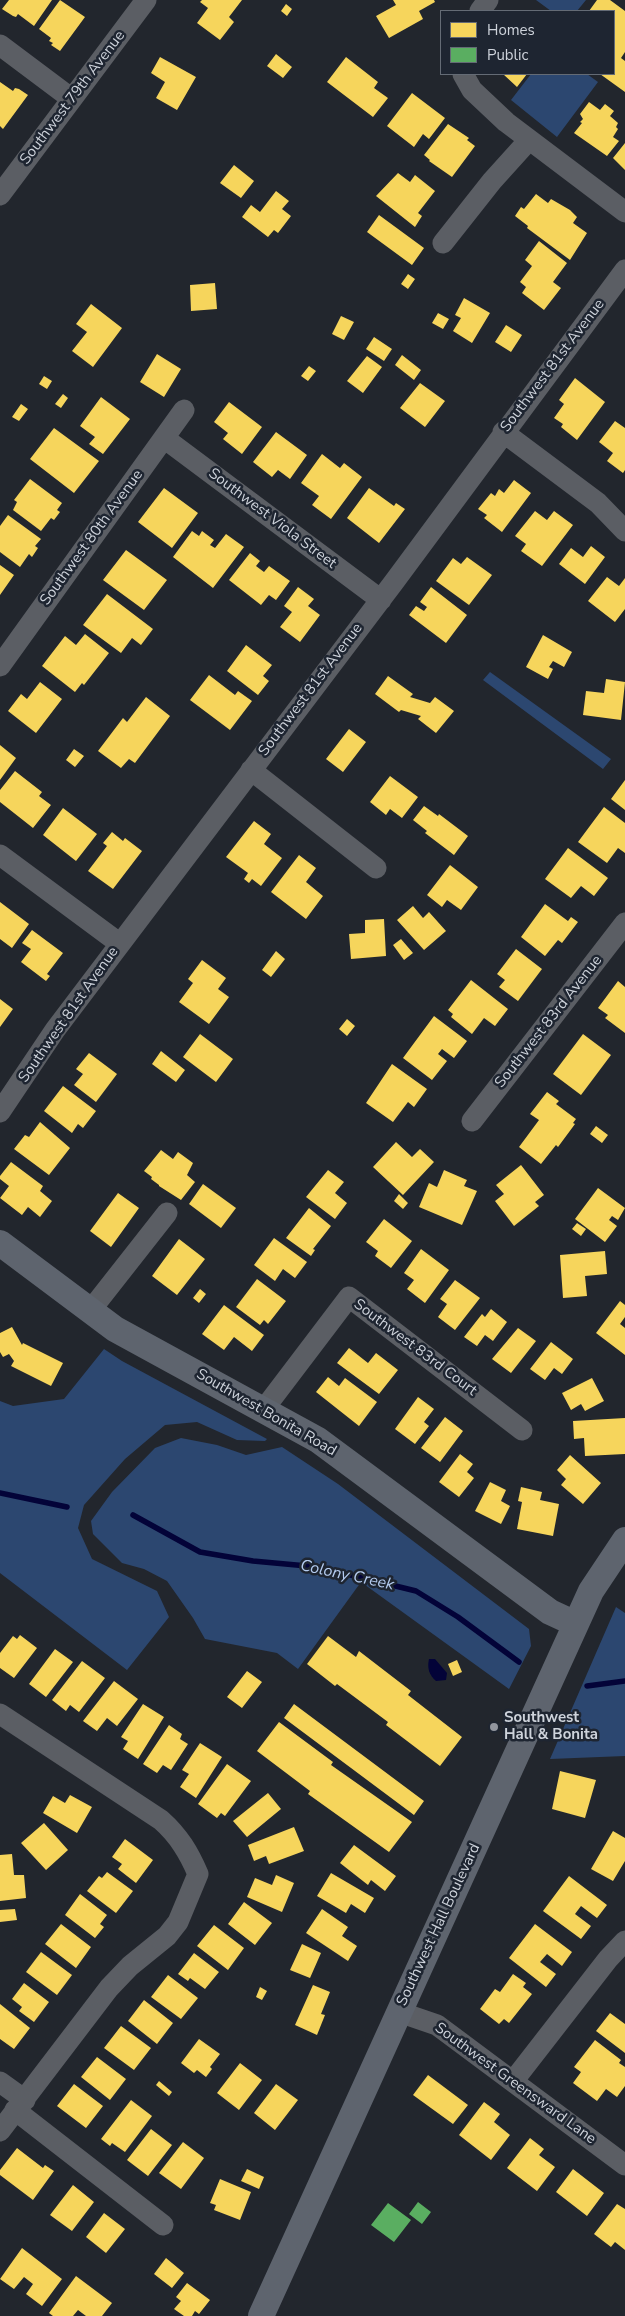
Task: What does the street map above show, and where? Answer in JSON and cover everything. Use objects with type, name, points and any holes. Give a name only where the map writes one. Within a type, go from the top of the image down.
[{"type":"main road","name":"Southwest Bonita Road","points":[[0,1243],[90,1311],[139,1344],[264,1409],[342,1456],[550,1612],[576,1624]]},
{"type":"main road","name":"Southwest Hall Boulevard","points":[[261,2316],[590,1591],[625,1540]]},
{"type":"street","name":"Southwest 79th Avenue","points":[[0,195],[146,0]]},
{"type":"street","points":[[0,45],[72,99]]},
{"type":"street","points":[[464,75],[472,90],[483,102],[625,212]]},
{"type":"street","points":[[443,243],[492,181],[530,140]]},
{"type":"street","name":"Southwest 81st Avenue","points":[[0,1112],[54,1030],[380,600],[625,270]]},
{"type":"street","name":"Southwest 80th Avenue","points":[[0,666],[184,410]]},
{"type":"street","points":[[503,432],[598,503],[625,531]]},
{"type":"street","name":"Southwest Viola Street","points":[[164,438],[380,600]]},
{"type":"street","points":[[251,770],[376,868]]},
{"type":"street","points":[[0,855],[119,943]]},
{"type":"street","name":"Southwest 83rd Avenue","points":[[472,1121],[622,932]]},
{"type":"street","points":[[90,1311],[167,1213]]},
{"type":"street","name":"Southwest 83rd Court","points":[[264,1409],[349,1297],[522,1430]]},
{"type":"street","points":[[0,1714],[161,1820],[174,1832],[188,1851],[198,1874],[178,1922],[167,1936],[130,1966],[109,1988],[0,2131]]},
{"type":"street","points":[[514,2080],[625,1941]]},
{"type":"street","name":"Southwest Greensward Lane","points":[[399,2012],[438,2025],[514,2080],[625,2165]]},
{"type":"street","points":[[0,2082],[20,2105],[163,2225]]},
{"type":"shaded area","points":[[536,0],[586,0],[578,10],[550,10]]},
{"type":"shaded area","points":[[530,75],[588,75],[598,82],[557,137],[511,100]]},
{"type":"shaded area","points":[[490,672],[611,759],[603,769],[483,680]]},
{"type":"shaded area","points":[[104,1349],[122,1361],[267,1439],[265,1441],[237,1440],[197,1422],[165,1425],[125,1459],[84,1505],[78,1528],[92,1559],[157,1591],[169,1617],[127,1670],[0,1573],[0,1401],[13,1406],[64,1399]]},
{"type":"shaded area","points":[[181,1438],[217,1445],[246,1455],[282,1447],[338,1484],[529,1629],[531,1646],[509,1689],[361,1582],[298,1669],[277,1653],[205,1639],[167,1581],[144,1569],[122,1563],[93,1534],[91,1521],[112,1492],[155,1448]]},
{"type":"shaded area","points":[[616,1607],[625,1613],[625,1756],[550,1759]]},
{"type":"shaded area","points":[[429,1659],[435,1659],[447,1673],[446,1680],[436,1681],[434,1679],[429,1671]]},
{"type":"building: Homes","points":[[9,0],[52,0],[34,26],[18,14],[16,17],[2,9]]},
{"type":"building: Homes","points":[[60,0],[85,17],[60,51],[51,45],[53,43],[49,41],[51,38],[39,29]]},
{"type":"building: Homes","points":[[202,0],[242,0],[229,17],[234,22],[220,40],[197,23],[208,8],[200,2]]},
{"type":"building: Homes","points":[[393,0],[434,0],[435,2],[419,11],[423,19],[389,38],[376,16],[396,5]]},
{"type":"building: Homes","points":[[597,0],[610,0],[625,11],[625,52],[621,58],[625,61],[625,92],[601,75],[615,75],[615,10],[590,10]]},
{"type":"building: Homes","points":[[286,4],[292,9],[287,16],[281,11]]},
{"type":"building: Homes","points":[[276,54],[292,67],[283,78],[267,66]]},
{"type":"building: Homes","points":[[160,57],[196,77],[177,110],[156,98],[165,82],[151,73]]},
{"type":"building: Homes","points":[[346,57],[378,82],[374,88],[388,98],[373,117],[327,82]]},
{"type":"building: Homes","points":[[504,75],[526,75],[517,87]]},
{"type":"building: Homes","points":[[0,82],[13,91],[15,88],[19,89],[28,95],[3,129],[0,126]]},
{"type":"building: Homes","points":[[412,93],[445,118],[429,139],[423,134],[414,147],[387,126]]},
{"type":"building: Homes","points":[[589,102],[600,110],[605,104],[614,111],[610,116],[618,123],[616,127],[618,129],[613,137],[619,141],[607,156],[574,133],[582,123],[580,122],[583,119],[580,114]]},
{"type":"building: Homes","points":[[448,124],[469,138],[467,140],[475,146],[452,177],[429,161],[424,155]]},
{"type":"building: Homes","points":[[625,143],[625,170],[613,158]]},
{"type":"building: Homes","points":[[234,165],[254,181],[241,198],[220,183]]},
{"type":"building: Homes","points":[[398,173],[410,182],[415,175],[435,191],[418,213],[422,216],[415,227],[376,196]]},
{"type":"building: Homes","points":[[276,191],[289,201],[282,209],[291,216],[278,233],[274,230],[268,237],[242,217],[251,205],[260,212]]},
{"type":"building: Homes","points":[[536,194],[548,203],[551,199],[570,210],[577,217],[573,223],[587,233],[570,260],[527,228],[528,226],[515,216],[521,207],[524,209]]},
{"type":"building: Homes","points":[[379,215],[424,248],[412,265],[367,232]]},
{"type":"building: Homes","points":[[539,241],[567,263],[553,282],[561,288],[544,310],[522,293],[526,287],[520,282],[532,266],[525,260]]},
{"type":"building: Homes","points":[[408,274],[415,279],[408,289],[401,284]]},
{"type":"building: Homes","points":[[215,283],[217,309],[191,311],[190,285]]},
{"type":"building: Homes","points":[[464,298],[490,313],[472,343],[453,331],[461,318],[455,315]]},
{"type":"building: Homes","points":[[91,304],[122,328],[93,367],[72,351],[87,332],[76,324]]},
{"type":"building: Homes","points":[[438,313],[449,319],[443,329],[432,323]]},
{"type":"building: Homes","points":[[341,316],[354,322],[344,340],[332,334]]},
{"type":"building: Homes","points":[[506,325],[522,335],[511,352],[495,342]]},
{"type":"building: Homes","points":[[374,337],[392,349],[384,361],[366,349]]},
{"type":"building: Homes","points":[[157,354],[181,369],[164,397],[140,382]]},
{"type":"building: Homes","points":[[402,355],[421,370],[414,380],[395,365]]},
{"type":"building: Homes","points":[[367,356],[382,367],[363,393],[347,381]]},
{"type":"building: Homes","points":[[309,366],[316,371],[308,381],[301,376]]},
{"type":"building: Homes","points":[[44,376],[52,381],[47,389],[39,384]]},
{"type":"building: Homes","points":[[575,378],[605,402],[577,440],[561,427],[563,424],[554,418],[564,404],[559,400]]},
{"type":"building: Homes","points":[[420,383],[445,401],[425,427],[400,408]]},
{"type":"building: Homes","points":[[63,394],[68,398],[61,408],[55,404]]},
{"type":"building: Homes","points":[[101,397],[130,419],[103,454],[89,444],[95,437],[80,426]]},
{"type":"building: Homes","points":[[229,402],[262,427],[242,454],[223,439],[228,433],[214,422]]},
{"type":"building: Homes","points":[[21,404],[28,409],[19,421],[12,417]]},
{"type":"building: Homes","points":[[615,421],[625,428],[625,470],[623,473],[607,461],[613,453],[599,442]]},
{"type":"building: Homes","points":[[54,428],[99,461],[74,493],[30,459]]},
{"type":"building: Homes","points":[[276,432],[307,455],[290,479],[278,470],[272,477],[253,462]]},
{"type":"building: Homes","points":[[322,454],[340,468],[344,463],[362,477],[331,519],[312,505],[319,496],[301,483]]},
{"type":"building: Homes","points":[[30,479],[62,503],[57,510],[60,512],[54,520],[51,518],[41,531],[13,510],[17,502],[14,500]]},
{"type":"building: Homes","points":[[514,480],[531,493],[502,532],[484,518],[487,515],[478,509],[491,493],[495,496],[499,489],[504,493]]},
{"type":"building: Homes","points":[[164,488],[198,513],[172,548],[138,522]]},
{"type":"building: Homes","points":[[369,488],[394,506],[396,503],[405,509],[379,543],[347,518]]},
{"type":"building: Homes","points":[[535,511],[547,520],[554,511],[573,525],[542,566],[521,551],[526,544],[515,536]]},
{"type":"building: Homes","points":[[8,515],[41,539],[35,546],[38,548],[32,557],[29,554],[20,567],[0,552],[0,526]]},
{"type":"building: Homes","points":[[192,531],[199,536],[202,531],[214,540],[210,545],[215,548],[226,534],[244,547],[213,588],[173,557]]},
{"type":"building: Homes","points":[[591,546],[605,557],[585,584],[559,564],[571,548],[583,557]]},
{"type":"building: Homes","points":[[126,550],[167,580],[144,610],[103,580]]},
{"type":"building: Homes","points":[[250,553],[260,561],[256,566],[264,572],[269,566],[290,581],[276,600],[269,595],[261,605],[229,580]]},
{"type":"building: Homes","points":[[467,557],[492,575],[469,605],[436,581],[453,558],[461,564]]},
{"type":"building: Homes","points":[[0,565],[14,575],[0,595]]},
{"type":"building: Homes","points":[[607,577],[619,586],[625,578],[625,609],[615,622],[588,601]]},
{"type":"building: Homes","points":[[298,587],[314,599],[308,606],[320,615],[300,642],[280,627],[292,612],[284,606]]},
{"type":"building: Homes","points":[[431,587],[467,615],[446,643],[409,615],[416,606],[424,611],[427,607],[420,602]]},
{"type":"building: Homes","points":[[107,594],[153,629],[141,645],[132,638],[121,653],[83,625]]},
{"type":"building: Homes","points":[[85,634],[109,653],[84,685],[82,683],[75,692],[42,666],[65,636],[76,645]]},
{"type":"building: Homes","points":[[543,635],[572,652],[564,667],[553,661],[549,667],[553,669],[548,679],[526,667]]},
{"type":"building: Homes","points":[[246,645],[272,665],[263,676],[269,681],[258,695],[227,671]]},
{"type":"building: Homes","points":[[209,675],[235,695],[238,691],[252,701],[230,730],[190,700]]},
{"type":"building: Homes","points":[[388,676],[413,694],[410,697],[430,703],[435,697],[454,711],[436,733],[418,719],[421,716],[401,710],[399,712],[375,694]]},
{"type":"building: Homes","points":[[606,679],[625,682],[621,720],[583,715],[586,691],[604,693]]},
{"type":"building: Homes","points":[[40,682],[62,699],[36,733],[8,711],[21,694],[27,699]]},
{"type":"building: Homes","points":[[146,697],[170,716],[135,763],[129,759],[121,768],[98,751],[123,718],[127,722]]},
{"type":"building: Homes","points":[[349,729],[366,742],[343,772],[326,759]]},
{"type":"building: Homes","points":[[0,745],[16,758],[0,780]]},
{"type":"building: Homes","points":[[74,749],[84,756],[75,767],[66,760]]},
{"type":"building: Homes","points":[[15,771],[42,792],[39,796],[51,805],[33,828],[0,802],[0,790]]},
{"type":"building: Homes","points":[[390,776],[418,797],[402,818],[390,809],[386,815],[370,802]]},
{"type":"building: Homes","points":[[625,780],[625,810],[611,799]]},
{"type":"building: Homes","points":[[424,806],[438,816],[439,814],[468,836],[454,855],[425,833],[427,831],[413,820]]},
{"type":"building: Homes","points":[[604,807],[625,823],[625,853],[618,848],[607,863],[578,842]]},
{"type":"building: Homes","points":[[63,808],[97,834],[76,861],[43,835]]},
{"type":"building: Homes","points":[[254,821],[271,834],[264,844],[282,858],[261,886],[252,879],[249,883],[244,879],[248,873],[226,857]]},
{"type":"building: Homes","points":[[112,832],[123,841],[125,838],[142,851],[113,889],[88,871],[107,846],[103,843]]},
{"type":"building: Homes","points":[[568,848],[608,878],[594,896],[581,886],[571,898],[545,879]]},
{"type":"building: Homes","points":[[299,855],[316,868],[306,882],[323,896],[306,919],[271,892]]},
{"type":"building: Homes","points":[[450,865],[478,887],[461,910],[447,900],[442,907],[427,895]]},
{"type":"building: Homes","points":[[0,902],[29,924],[12,948],[0,939]]},
{"type":"building: Homes","points":[[545,904],[568,921],[571,917],[578,922],[562,943],[558,940],[545,956],[521,937]]},
{"type":"building: Homes","points":[[413,906],[423,918],[429,912],[446,931],[424,950],[397,920]]},
{"type":"building: Homes","points":[[384,919],[386,956],[351,959],[349,934],[365,933],[365,920]]},
{"type":"building: Homes","points":[[32,930],[63,953],[47,974],[50,976],[46,981],[21,962],[31,949],[22,943]]},
{"type":"building: Homes","points":[[401,939],[413,953],[404,960],[393,945]]},
{"type":"building: Homes","points":[[516,949],[542,969],[518,1001],[499,987],[505,980],[497,974]]},
{"type":"building: Homes","points":[[276,951],[285,959],[271,977],[262,970]]},
{"type":"building: Homes","points":[[202,960],[226,978],[218,989],[229,997],[209,1024],[179,1002],[193,983],[188,979]]},
{"type":"building: Homes","points":[[471,980],[508,1009],[495,1026],[484,1018],[472,1034],[451,1017],[453,1014],[448,1010]]},
{"type":"building: Homes","points":[[618,981],[625,987],[625,1033],[605,1018],[608,1015],[598,1008]]},
{"type":"building: Homes","points":[[0,999],[13,1009],[0,1027]]},
{"type":"building: Homes","points":[[434,1016],[467,1041],[454,1058],[442,1049],[438,1054],[447,1061],[432,1080],[403,1058]]},
{"type":"building: Homes","points":[[347,1019],[355,1026],[347,1036],[339,1029]]},
{"type":"building: Homes","points":[[200,1034],[233,1059],[216,1082],[183,1057]]},
{"type":"building: Homes","points":[[583,1034],[611,1055],[581,1095],[553,1074]]},
{"type":"building: Homes","points":[[161,1051],[185,1070],[176,1082],[152,1064]]},
{"type":"building: Homes","points":[[89,1053],[117,1074],[96,1102],[74,1085],[83,1074],[76,1069]]},
{"type":"building: Homes","points":[[392,1064],[427,1089],[414,1107],[408,1102],[393,1122],[366,1103]]},
{"type":"building: Homes","points":[[63,1086],[96,1111],[83,1128],[78,1124],[72,1133],[44,1111]]},
{"type":"building: Homes","points":[[547,1092],[559,1101],[556,1104],[576,1119],[573,1123],[575,1124],[558,1147],[556,1145],[541,1164],[519,1147],[539,1120],[530,1114]]},
{"type":"building: Homes","points":[[40,1122],[70,1148],[49,1175],[14,1149],[25,1135],[29,1137]]},
{"type":"building: Homes","points":[[596,1126],[608,1135],[602,1143],[590,1134]]},
{"type":"building: Homes","points":[[396,1142],[412,1157],[420,1149],[434,1162],[403,1195],[373,1167]]},
{"type":"building: Homes","points":[[161,1150],[173,1159],[178,1152],[193,1163],[187,1175],[195,1182],[181,1200],[159,1186],[144,1171]]},
{"type":"building: Homes","points":[[11,1162],[43,1186],[40,1191],[52,1201],[40,1217],[28,1207],[22,1215],[0,1198],[9,1186],[0,1179],[0,1176]]},
{"type":"building: Homes","points":[[521,1165],[544,1195],[535,1202],[539,1206],[514,1226],[495,1201],[504,1194],[496,1185]]},
{"type":"building: Homes","points":[[328,1170],[344,1182],[335,1193],[347,1203],[335,1219],[306,1197]]},
{"type":"building: Homes","points":[[444,1170],[467,1180],[464,1186],[477,1191],[462,1225],[419,1207],[429,1183],[437,1187]]},
{"type":"building: Homes","points":[[203,1184],[236,1208],[221,1228],[189,1204]]},
{"type":"building: Homes","points":[[598,1188],[625,1208],[618,1220],[612,1216],[609,1220],[617,1226],[605,1242],[575,1219]]},
{"type":"building: Homes","points":[[118,1193],[139,1208],[111,1247],[90,1231]]},
{"type":"building: Homes","points":[[399,1194],[408,1203],[403,1209],[394,1201]]},
{"type":"building: Homes","points":[[309,1208],[331,1226],[313,1249],[315,1250],[311,1256],[286,1238]]},
{"type":"building: Homes","points":[[384,1219],[412,1241],[391,1268],[375,1256],[378,1251],[366,1242]]},
{"type":"building: Homes","points":[[577,1223],[586,1229],[581,1236],[572,1229]]},
{"type":"building: Homes","points":[[274,1238],[307,1262],[295,1278],[283,1269],[275,1281],[254,1265]]},
{"type":"building: Homes","points":[[179,1239],[205,1259],[177,1295],[152,1276]]},
{"type":"building: Homes","points":[[421,1249],[449,1270],[425,1303],[407,1289],[414,1280],[404,1273]]},
{"type":"building: Homes","points":[[605,1251],[607,1274],[585,1276],[587,1296],[563,1298],[560,1255]]},
{"type":"building: Homes","points":[[257,1279],[286,1301],[268,1324],[264,1320],[260,1325],[236,1307]]},
{"type":"building: Homes","points":[[455,1280],[480,1298],[455,1330],[438,1317],[447,1304],[440,1299]]},
{"type":"building: Homes","points":[[200,1289],[206,1294],[199,1303],[193,1298]]},
{"type":"building: Homes","points":[[620,1301],[625,1305],[625,1317],[620,1324],[625,1328],[625,1355],[596,1333]]},
{"type":"building: Homes","points":[[224,1305],[264,1335],[252,1351],[234,1337],[224,1350],[202,1334]]},
{"type":"building: Homes","points":[[491,1309],[507,1322],[493,1341],[485,1335],[477,1346],[464,1337],[482,1314],[485,1317]]},
{"type":"building: Homes","points":[[12,1327],[22,1345],[23,1343],[63,1363],[51,1386],[11,1366],[14,1361],[9,1354],[3,1357],[0,1352],[0,1333]]},
{"type":"building: Homes","points":[[518,1328],[536,1341],[511,1373],[492,1359]]},
{"type":"building: Homes","points":[[551,1342],[573,1359],[562,1374],[554,1368],[545,1380],[530,1369]]},
{"type":"building: Homes","points":[[349,1348],[368,1363],[376,1353],[398,1370],[379,1394],[337,1363]]},
{"type":"building: Homes","points":[[328,1377],[339,1386],[345,1378],[377,1402],[359,1426],[316,1392]]},
{"type":"building: Homes","points":[[592,1378],[604,1401],[585,1411],[581,1404],[571,1410],[562,1393]]},
{"type":"building: Homes","points":[[418,1397],[434,1409],[424,1422],[429,1426],[415,1444],[395,1429]]},
{"type":"building: Homes","points":[[445,1417],[463,1431],[440,1462],[421,1448]]},
{"type":"building: Homes","points":[[625,1418],[625,1454],[585,1456],[584,1438],[574,1439],[573,1421]]},
{"type":"building: Homes","points":[[460,1454],[473,1464],[467,1472],[474,1478],[459,1497],[439,1482]]},
{"type":"building: Homes","points":[[570,1455],[601,1483],[583,1504],[561,1485],[566,1479],[557,1470]]},
{"type":"building: Homes","points":[[490,1482],[506,1490],[501,1501],[510,1506],[501,1524],[475,1511]]},
{"type":"building: Homes","points":[[521,1487],[542,1492],[540,1500],[559,1504],[553,1536],[517,1529],[522,1502],[518,1501]]},
{"type":"building: Homes","points":[[20,1635],[37,1648],[14,1678],[0,1668],[0,1653],[13,1636],[17,1639]]},
{"type":"building: Homes","points":[[328,1636],[356,1657],[359,1651],[411,1691],[408,1695],[462,1737],[440,1766],[386,1725],[388,1722],[337,1684],[335,1686],[307,1664]]},
{"type":"building: Homes","points":[[55,1649],[73,1662],[46,1697],[29,1684]]},
{"type":"building: Homes","points":[[457,1660],[462,1672],[453,1676],[448,1664]]},
{"type":"building: Homes","points":[[82,1661],[105,1678],[79,1712],[70,1705],[66,1711],[52,1700]]},
{"type":"building: Homes","points":[[247,1671],[262,1682],[242,1708],[227,1697]]},
{"type":"building: Homes","points":[[114,1681],[138,1699],[117,1726],[107,1718],[97,1731],[83,1721]]},
{"type":"building: Homes","points":[[143,1704],[164,1717],[138,1759],[123,1749],[128,1741],[121,1737]]},
{"type":"building: Homes","points":[[294,1704],[424,1801],[414,1815],[284,1718]]},
{"type":"building: Homes","points":[[279,1722],[333,1762],[331,1765],[412,1822],[389,1852],[308,1794],[310,1791],[257,1751]]},
{"type":"building: Homes","points":[[169,1725],[182,1734],[180,1739],[188,1744],[171,1770],[163,1765],[157,1773],[143,1764]]},
{"type":"building: Homes","points":[[200,1743],[222,1757],[196,1798],[180,1787],[189,1774],[182,1770]]},
{"type":"building: Homes","points":[[227,1764],[251,1781],[225,1816],[221,1813],[217,1818],[198,1804]]},
{"type":"building: Homes","points":[[560,1771],[596,1780],[585,1818],[552,1809]]},
{"type":"building: Homes","points":[[268,1793],[281,1809],[247,1837],[233,1821]]},
{"type":"building: Homes","points":[[70,1795],[92,1807],[77,1833],[43,1813],[53,1796],[65,1803]]},
{"type":"building: Homes","points":[[44,1823],[68,1850],[46,1870],[21,1843]]},
{"type":"building: Homes","points":[[294,1827],[304,1851],[269,1864],[266,1856],[254,1861],[248,1845]]},
{"type":"building: Homes","points":[[613,1831],[625,1838],[625,1861],[613,1881],[591,1869]]},
{"type":"building: Homes","points":[[125,1839],[153,1860],[136,1883],[118,1869],[122,1864],[112,1857]]},
{"type":"building: Homes","points":[[354,1845],[396,1876],[385,1891],[371,1880],[368,1885],[340,1863]]},
{"type":"building: Homes","points":[[12,1854],[14,1875],[24,1875],[26,1898],[0,1901],[0,1855]]},
{"type":"building: Homes","points":[[107,1872],[133,1891],[116,1913],[87,1891],[99,1876],[102,1878]]},
{"type":"building: Homes","points":[[331,1873],[374,1898],[365,1913],[351,1904],[346,1913],[317,1896]]},
{"type":"building: Homes","points":[[276,1875],[294,1883],[282,1912],[247,1897],[255,1878],[272,1885]]},
{"type":"building: Homes","points":[[569,1876],[607,1905],[597,1918],[581,1906],[575,1914],[591,1926],[581,1939],[543,1911]]},
{"type":"building: Homes","points":[[80,1894],[107,1915],[100,1924],[104,1927],[95,1938],[65,1915]]},
{"type":"building: Homes","points":[[244,1902],[272,1923],[255,1945],[228,1924]]},
{"type":"building: Homes","points":[[15,1909],[17,1920],[0,1922],[0,1910]]},
{"type":"building: Homes","points":[[322,1909],[348,1927],[342,1936],[357,1946],[348,1961],[306,1933]]},
{"type":"building: Homes","points":[[61,1924],[91,1947],[76,1968],[45,1944]]},
{"type":"building: Homes","points":[[535,1924],[572,1952],[562,1966],[547,1954],[540,1962],[556,1974],[546,1987],[509,1958]]},
{"type":"building: Homes","points":[[214,1925],[244,1948],[228,1970],[197,1946]]},
{"type":"building: Homes","points":[[302,1944],[321,1953],[310,1978],[290,1970]]},
{"type":"building: Homes","points":[[41,1952],[72,1975],[57,1995],[26,1972]]},
{"type":"building: Homes","points":[[194,1953],[219,1972],[205,1989],[190,1978],[188,1981],[178,1974]]},
{"type":"building: Homes","points":[[513,1974],[526,1983],[523,1987],[532,1994],[509,2023],[504,2019],[499,2024],[480,2009],[495,1989],[500,1992]]},
{"type":"building: Homes","points":[[168,1975],[198,1998],[181,2019],[151,1997]]},
{"type":"building: Homes","points":[[24,1983],[49,2002],[34,2022],[19,2011],[22,2007],[12,1999]]},
{"type":"building: Homes","points":[[313,1985],[330,1992],[321,2014],[325,2015],[317,2035],[295,2025]]},
{"type":"building: Homes","points":[[260,1987],[267,1991],[262,2000],[256,1997]]},
{"type":"building: Homes","points":[[144,2000],[173,2023],[157,2044],[128,2021]]},
{"type":"building: Homes","points":[[0,2004],[30,2028],[14,2049],[0,2039]]},
{"type":"building: Homes","points":[[610,2013],[625,2024],[625,2053],[596,2031]]},
{"type":"building: Homes","points":[[121,2026],[151,2048],[134,2070],[104,2048]]},
{"type":"building: Homes","points":[[199,2039],[220,2054],[210,2067],[212,2069],[206,2077],[197,2070],[194,2073],[181,2063]]},
{"type":"building: Homes","points":[[595,2040],[621,2060],[619,2063],[625,2067],[625,2086],[617,2097],[606,2089],[597,2101],[573,2083],[581,2072],[574,2067]]},
{"type":"building: Homes","points":[[97,2057],[126,2079],[110,2100],[81,2077]]},
{"type":"building: Homes","points":[[240,2063],[262,2080],[239,2110],[217,2093]]},
{"type":"building: Homes","points":[[428,2075],[468,2105],[453,2124],[413,2095]]},
{"type":"building: Homes","points":[[159,2081],[172,2092],[169,2096],[156,2085]]},
{"type":"building: Homes","points":[[74,2084],[103,2106],[86,2128],[57,2106]]},
{"type":"building: Homes","points":[[276,2084],[298,2100],[275,2130],[254,2113]]},
{"type":"building: Homes","points":[[131,2100],[152,2116],[125,2152],[112,2143],[110,2146],[101,2139]]},
{"type":"building: Homes","points":[[484,2102],[500,2114],[494,2122],[510,2135],[491,2160],[459,2135]]},
{"type":"building: Homes","points":[[151,2129],[172,2145],[148,2176],[127,2160]]},
{"type":"building: Homes","points":[[530,2138],[544,2149],[539,2155],[555,2167],[537,2191],[507,2168]]},
{"type":"building: Homes","points":[[183,2142],[204,2158],[181,2189],[159,2173]]},
{"type":"building: Homes","points":[[17,2148],[43,2168],[45,2165],[54,2171],[33,2200],[0,2175],[0,2170]]},
{"type":"building: Homes","points":[[247,2169],[264,2177],[259,2189],[241,2181]]},
{"type":"building: Homes","points":[[573,2169],[604,2193],[587,2216],[556,2192]]},
{"type":"building: Homes","points":[[220,2179],[251,2192],[240,2220],[214,2210],[216,2205],[210,2203]]},
{"type":"building: Homes","points":[[73,2185],[94,2202],[72,2231],[50,2215]]},
{"type":"building: Homes","points":[[617,2204],[625,2209],[625,2250],[615,2242],[611,2247],[594,2234]]},
{"type":"building: Homes","points":[[104,2213],[125,2229],[106,2253],[86,2237]]},
{"type":"building: Homes","points":[[22,2248],[62,2279],[42,2306],[26,2294],[33,2284],[24,2277],[14,2289],[0,2279]]},
{"type":"building: Homes","points":[[166,2258],[184,2273],[172,2288],[154,2274]]},
{"type":"building: Homes","points":[[76,2276],[112,2303],[102,2316],[86,2316],[78,2310],[73,2316],[53,2316],[49,2313]]},
{"type":"building: Homes","points":[[187,2283],[210,2300],[199,2314],[195,2311],[192,2316],[184,2316],[174,2309],[181,2301],[176,2297]]},
{"type":"building: Public","points":[[418,2202],[431,2212],[422,2224],[409,2214]]},
{"type":"building: Public","points":[[388,2203],[411,2220],[394,2242],[371,2225]]},
{"type":"waterway","name":"Colony Creek","points":[[0,1493],[67,1507]]},
{"type":"waterway","name":"Colony Creek","points":[[133,1515],[200,1552],[253,1561],[318,1567],[416,1591],[458,1617],[519,1662]]},
{"type":"waterway","name":"Colony Creek","points":[[587,1686],[625,1681]]},
{"type":"place","name":"Southwest Hall & Bonita","points":[[494,1727]]}]
